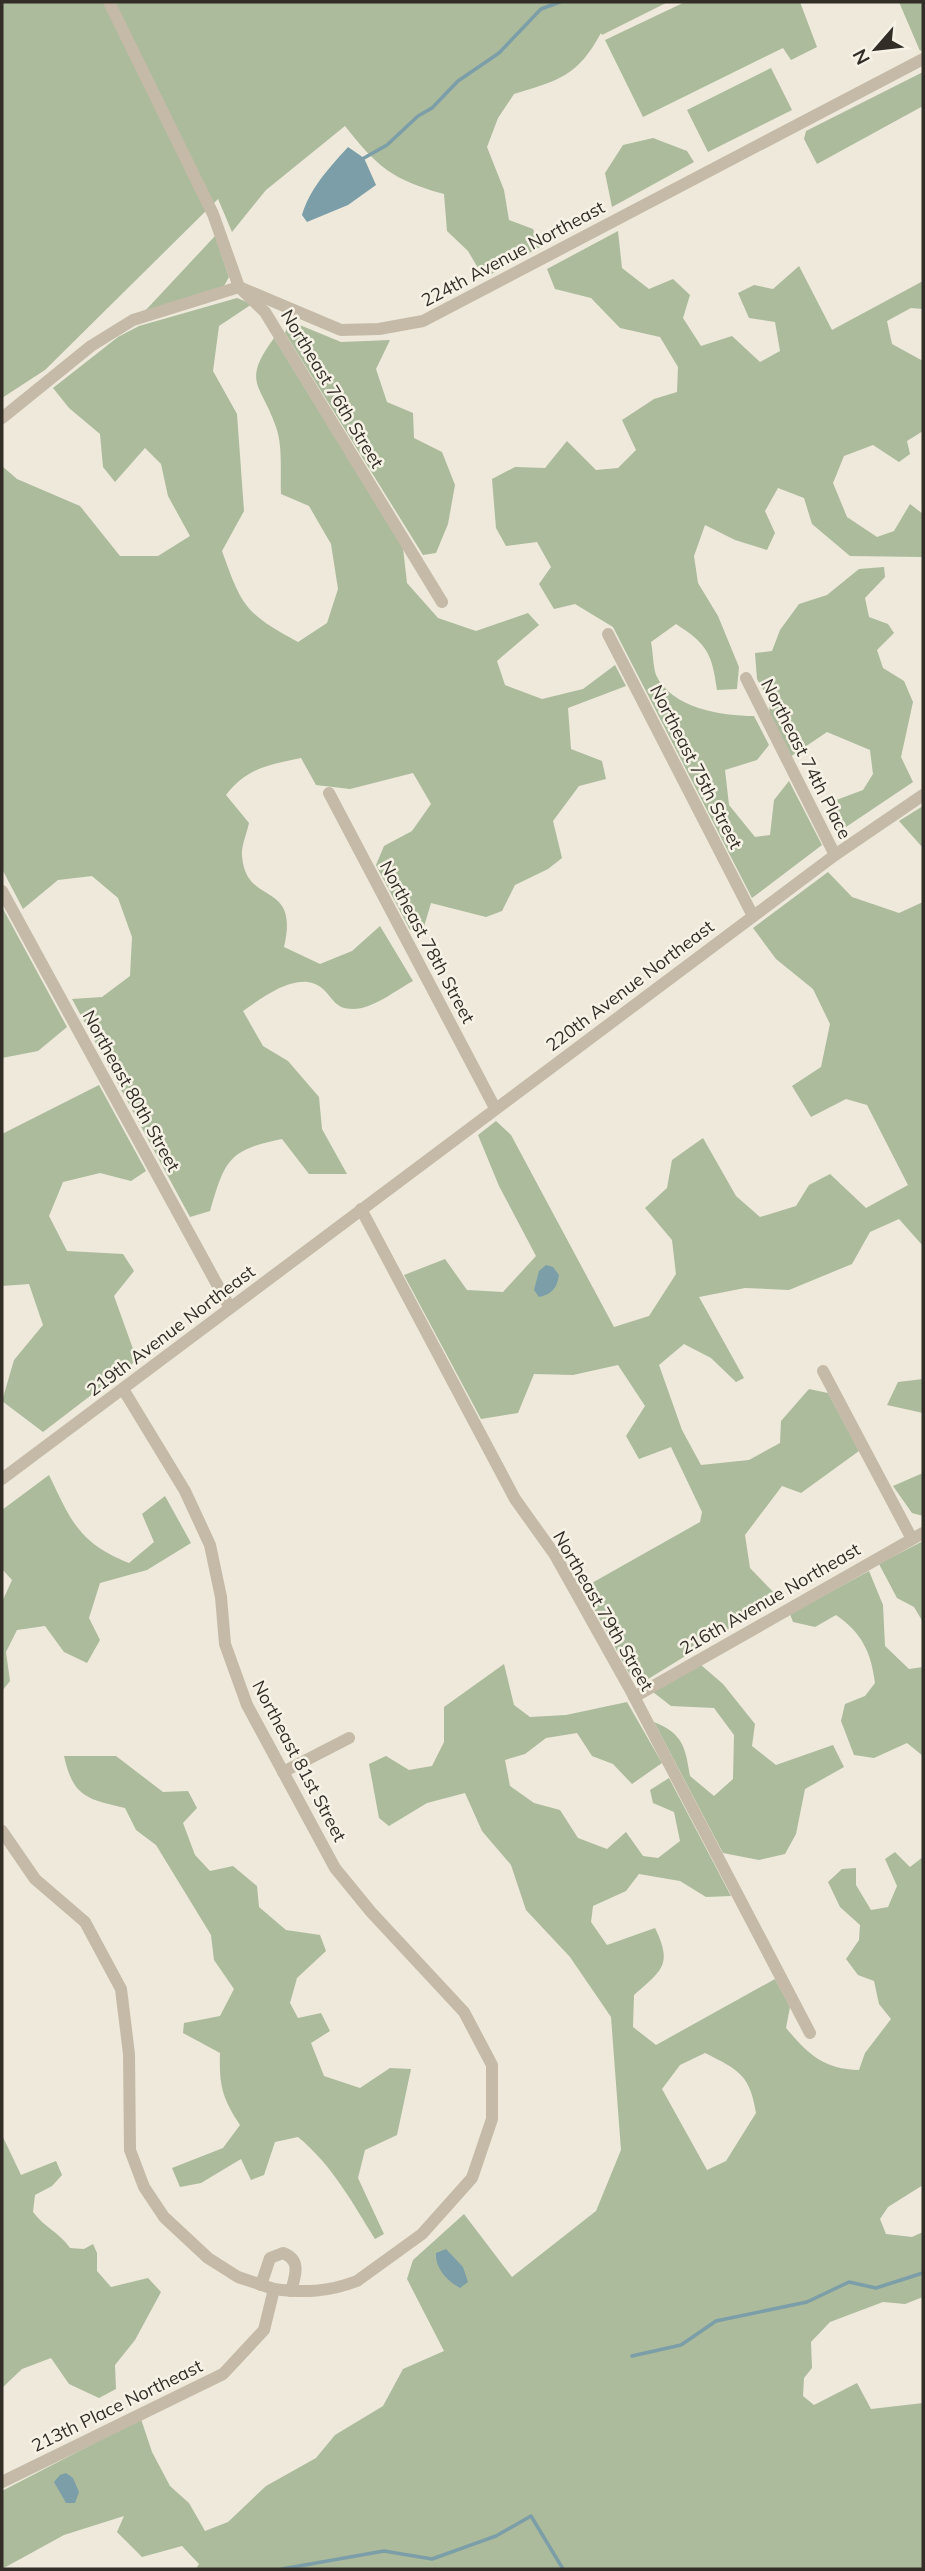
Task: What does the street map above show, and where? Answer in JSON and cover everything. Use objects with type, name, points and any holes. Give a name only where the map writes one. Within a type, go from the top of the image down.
[{"type":"street","name":"Northeast 76th Street","points":[[109,2],[213,214],[239,287],[265,313],[442,602]]},
{"type":"street","name":"224th Avenue Northeast","points":[[239,287],[341,330],[379,329],[423,320],[502,282],[691,179],[923,59]]},
{"type":"street","points":[[2,418],[91,346],[133,320],[239,287]]},
{"type":"street","name":"Northeast 75th Street","points":[[608,634],[753,916]]},
{"type":"street","name":"Northeast 74th Place","points":[[746,678],[835,855]]},
{"type":"street","name":"Northeast 78th Street","points":[[329,793],[495,1108]]},
{"type":"street","name":"220th Avenue Northeast","points":[[361,1209],[835,855],[923,795]]},
{"type":"street","name":"Northeast 80th Street","points":[[2,891],[230,1308]]},
{"type":"street","name":"219th Avenue Northeast","points":[[4,1474],[123,1389],[361,1209]]},
{"type":"street","name":"Northeast 79th Street","points":[[361,1209],[515,1499],[555,1555],[634,1697],[810,2033]]},
{"type":"street","points":[[823,1371],[918,1536]]},
{"type":"street","name":"Northeast 81st Street","points":[[123,1389],[185,1491],[210,1545],[221,1597],[225,1644],[247,1705],[335,1868],[371,1912],[464,2012],[492,2065],[492,2119],[472,2178],[422,2234],[357,2281],[311,2293],[291,2291]]},
{"type":"street","name":"216th Avenue Northeast","points":[[634,1697],[918,1536]]},
{"type":"street","points":[[283,1772],[349,1738]]},
{"type":"street","points":[[2,1831],[6,1847],[35,1879],[85,1922],[121,1989],[130,2054],[130,2150],[144,2187],[164,2217],[208,2258],[238,2277],[291,2291]]},
{"type":"street","name":"213th Place Northeast","points":[[2,2482],[223,2374],[264,2330],[270,2259],[283,2253],[292,2257],[296,2265],[291,2291]]},
{"type":"green space","points":[[2,2],[666,3],[602,35],[601,33],[575,68],[555,80],[514,94],[498,118],[487,147],[504,190],[509,220],[533,229],[540,247],[484,278],[468,251],[447,231],[444,194],[426,189],[387,170],[345,126],[266,190],[232,232],[218,199],[45,370],[2,398]]},
{"type":"green space","points":[[685,2],[800,2],[817,47],[791,60],[783,48],[643,117],[605,40]]},
{"type":"green space","points":[[899,2],[923,2],[923,49],[920,51]]},
{"type":"green space","points":[[771,68],[792,110],[708,152],[687,110]]},
{"type":"green space","points":[[923,72],[923,106],[817,164],[804,139],[806,131]]},
{"type":"green space","points":[[653,138],[687,151],[694,162],[612,207],[605,173],[623,145]]},
{"type":"green space","points":[[618,231],[622,268],[649,289],[673,279],[690,295],[683,318],[701,346],[732,336],[760,362],[780,351],[775,322],[749,318],[738,293],[754,285],[773,289],[799,266],[832,330],[923,281],[923,309],[911,308],[887,321],[892,344],[923,361],[923,431],[907,441],[910,454],[899,462],[873,445],[844,456],[833,483],[847,517],[877,537],[894,531],[910,504],[923,514],[923,557],[850,556],[812,524],[804,498],[778,488],[765,511],[775,533],[767,550],[735,540],[705,525],[694,556],[698,583],[718,616],[739,667],[737,689],[717,690],[713,667],[706,651],[695,638],[676,624],[651,642],[656,675],[673,695],[713,712],[754,716],[769,745],[757,760],[725,770],[729,805],[755,837],[770,835],[774,800],[789,781],[822,845],[752,898],[613,627],[575,604],[554,609],[539,584],[551,567],[537,542],[506,546],[496,528],[492,479],[515,467],[545,468],[567,441],[596,470],[618,468],[636,450],[622,420],[654,399],[677,392],[678,367],[660,337],[620,328],[591,298],[555,289],[547,269]]},
{"type":"green space","points":[[215,236],[229,277],[224,286],[144,312]]},
{"type":"green space","points":[[237,298],[252,304],[219,326],[213,371],[237,414],[244,511],[222,551],[241,597],[256,615],[298,642],[327,623],[338,589],[331,544],[309,506],[281,494],[278,435],[257,383],[256,374],[264,353],[274,338],[403,548],[407,583],[438,618],[476,631],[528,613],[539,625],[497,661],[505,685],[542,699],[583,689],[615,665],[626,686],[568,708],[571,749],[602,761],[606,779],[579,786],[553,821],[562,858],[548,869],[515,885],[502,911],[486,917],[431,903],[423,930],[410,930],[376,865],[384,846],[412,831],[431,804],[413,773],[350,789],[316,785],[301,758],[250,773],[226,795],[249,823],[242,852],[246,872],[252,883],[279,902],[285,911],[287,926],[284,947],[320,964],[352,951],[380,926],[413,981],[376,1003],[353,1009],[338,1005],[314,983],[293,983],[243,1011],[263,1046],[288,1061],[319,1097],[322,1129],[347,1174],[309,1174],[282,1139],[264,1143],[239,1153],[231,1160],[220,1180],[210,1211],[190,1217],[72,999],[102,997],[130,976],[132,937],[118,898],[92,876],[58,880],[23,909],[2,869],[2,466],[17,479],[80,506],[120,556],[158,556],[190,536],[168,496],[161,464],[145,448],[115,482],[103,467],[100,434],[69,408],[53,388],[118,337],[139,326]]},
{"type":"green space","points":[[290,321],[341,342],[390,340],[376,369],[387,402],[413,413],[414,438],[442,452],[455,485],[448,524],[436,553],[423,555],[285,333]]},
{"type":"green space","points":[[884,567],[885,577],[865,598],[869,617],[888,624],[894,633],[877,650],[883,668],[904,681],[913,702],[901,757],[913,782],[840,831],[827,817],[831,802],[863,790],[873,774],[870,750],[827,732],[790,757],[769,715],[770,701],[757,679],[755,653],[772,651],[780,630],[799,604],[827,595],[859,569]]},
{"type":"green space","points":[[923,806],[923,848],[899,821]]},
{"type":"green space","points":[[828,872],[852,897],[899,913],[923,902],[923,1246],[899,1219],[870,1232],[852,1264],[789,1290],[745,1288],[699,1297],[744,1378],[736,1382],[711,1358],[684,1344],[659,1365],[682,1430],[701,1465],[749,1460],[780,1443],[781,1421],[809,1389],[828,1393],[859,1451],[801,1493],[782,1486],[745,1535],[750,1568],[779,1598],[645,1681],[631,1677],[583,1588],[700,1522],[702,1512],[671,1447],[639,1459],[626,1436],[645,1406],[618,1365],[573,1375],[534,1374],[518,1413],[481,1419],[404,1275],[445,1259],[467,1290],[503,1292],[536,1256],[499,1186],[478,1135],[496,1121],[511,1135],[614,1327],[649,1316],[676,1274],[672,1240],[645,1208],[667,1188],[672,1160],[703,1138],[736,1196],[760,1217],[796,1206],[809,1185],[830,1174],[866,1208],[908,1185],[867,1105],[846,1099],[811,1117],[792,1086],[821,1067],[830,1024],[813,989],[776,959],[753,928]]},
{"type":"green space","points":[[2,907],[67,1027],[38,1051],[2,1058]]},
{"type":"green space","points":[[99,1085],[146,1171],[131,1181],[100,1173],[63,1182],[49,1216],[67,1251],[123,1254],[134,1271],[114,1296],[137,1360],[43,1432],[2,1401],[14,1360],[43,1325],[29,1284],[2,1286],[2,1134]]},
{"type":"green space","points":[[923,1379],[923,1413],[887,1405],[898,1382]]},
{"type":"green space","points":[[923,1473],[923,1516],[912,1513],[893,1486]]},
{"type":"green space","points":[[49,1475],[78,1529],[98,1547],[112,1555],[129,1563],[154,1542],[142,1514],[165,1496],[191,1543],[147,1570],[100,1583],[89,1618],[100,1640],[87,1663],[64,1652],[45,1626],[17,1630],[6,1652],[10,1681],[2,1691],[2,1602],[12,1580],[2,1569],[2,1510]]},
{"type":"green space","points":[[923,1541],[923,1622],[914,1607],[897,1598],[879,1564]]},
{"type":"green space","points":[[869,1571],[883,1605],[885,1646],[909,1669],[923,1667],[923,1756],[907,1743],[874,1758],[854,1755],[841,1721],[845,1704],[865,1696],[875,1683],[864,1644],[836,1615],[815,1627],[793,1622],[790,1614]]},
{"type":"green space","points":[[504,1664],[514,1705],[530,1717],[566,1715],[627,1702],[662,1763],[632,1784],[613,1764],[592,1756],[577,1733],[546,1738],[525,1754],[505,1760],[510,1786],[534,1803],[560,1810],[578,1838],[607,1849],[626,1832],[643,1856],[658,1858],[680,1841],[674,1812],[653,1803],[650,1790],[669,1778],[731,1896],[706,1897],[680,1881],[639,1874],[626,1891],[593,1906],[591,1922],[607,1945],[655,1928],[664,1959],[658,1973],[634,1995],[633,2027],[656,2045],[775,1979],[790,2007],[786,2028],[794,2037],[809,2052],[826,2063],[859,2070],[865,2053],[891,2019],[879,2004],[874,1981],[858,1975],[846,1959],[859,1940],[860,1925],[840,1907],[828,1882],[842,1869],[856,1868],[856,1885],[871,1910],[888,1907],[897,1886],[885,1859],[895,1852],[910,1867],[923,1857],[923,2185],[888,2207],[880,2219],[886,2234],[912,2237],[923,2232],[923,2297],[905,2304],[883,2302],[830,2322],[811,2342],[812,2368],[804,2378],[803,2396],[814,2405],[857,2383],[871,2409],[923,2403],[923,2569],[196,2569],[199,2564],[182,2546],[142,2557],[117,2532],[124,2516],[64,2535],[2,2569],[2,2491],[141,2419],[152,2452],[170,2486],[189,2503],[205,2531],[228,2522],[266,2486],[316,2458],[335,2435],[383,2406],[403,2369],[444,2351],[407,2279],[413,2260],[464,2214],[512,2277],[596,2211],[621,2150],[611,2017],[570,1957],[526,1910],[511,1865],[482,1831],[465,1793],[427,1803],[389,1826],[379,1818],[369,1764],[386,1756],[409,1770],[432,1766],[444,1742],[444,1707]],"holes":[[[705,2053],[741,2075],[750,2090],[756,2113],[726,2161],[707,2170],[662,2089],[680,2065]]]},
{"type":"green space","points":[[701,1665],[723,1684],[755,1724],[752,1746],[776,1765],[833,1745],[844,1767],[805,1789],[796,1834],[785,1854],[759,1860],[723,1853],[654,1722],[677,1736],[684,1749],[690,1776],[714,1796],[733,1779],[734,1735],[714,1708],[671,1706],[653,1692]]},
{"type":"green space","points":[[64,1756],[116,1756],[163,1792],[188,1791],[197,1808],[183,1823],[195,1855],[210,1871],[233,1866],[257,1886],[259,1907],[286,1930],[320,1935],[326,1951],[297,1978],[290,2003],[298,2018],[321,2013],[330,2031],[311,2043],[324,2076],[360,2088],[390,2068],[411,2069],[397,2135],[365,2150],[358,2178],[384,2234],[375,2239],[331,2172],[298,2137],[275,2142],[264,2175],[251,2180],[241,2159],[201,2183],[180,2187],[172,2168],[223,2148],[240,2125],[223,2091],[220,2053],[183,2033],[184,2023],[220,2016],[234,1989],[214,1960],[211,1935],[156,1845],[136,1830],[125,1808],[91,1798],[77,1788]]},
{"type":"green space","points":[[2,2135],[21,2175],[56,2161],[62,2175],[52,2186],[35,2195],[33,2212],[38,2217],[70,2248],[84,2249],[93,2244],[97,2253],[97,2271],[111,2287],[148,2278],[161,2292],[135,2340],[115,2365],[116,2389],[99,2398],[69,2384],[51,2358],[22,2369],[2,2388]]},
{"type":"water","points":[[348,147],[364,158],[376,185],[348,205],[307,222],[302,215],[310,196]]},
{"type":"water","points":[[546,1265],[553,1267],[559,1275],[558,1280],[551,1292],[539,1297],[534,1290],[539,1271]]},
{"type":"water","points":[[446,2249],[463,2267],[468,2282],[460,2288],[446,2278],[436,2259],[436,2253]]},
{"type":"water","points":[[66,2473],[73,2478],[79,2492],[75,2503],[66,2503],[54,2482]]},
{"type":"waterway","points":[[364,158],[387,145],[418,116],[432,108],[458,81],[499,53],[541,9],[560,2]]},
{"type":"waterway","points":[[632,2356],[681,2345],[716,2321],[807,2302],[849,2282],[876,2288],[923,2273]]},
{"type":"waterway","points":[[282,2569],[384,2551],[432,2559],[496,2536],[531,2516],[563,2569]]}]
